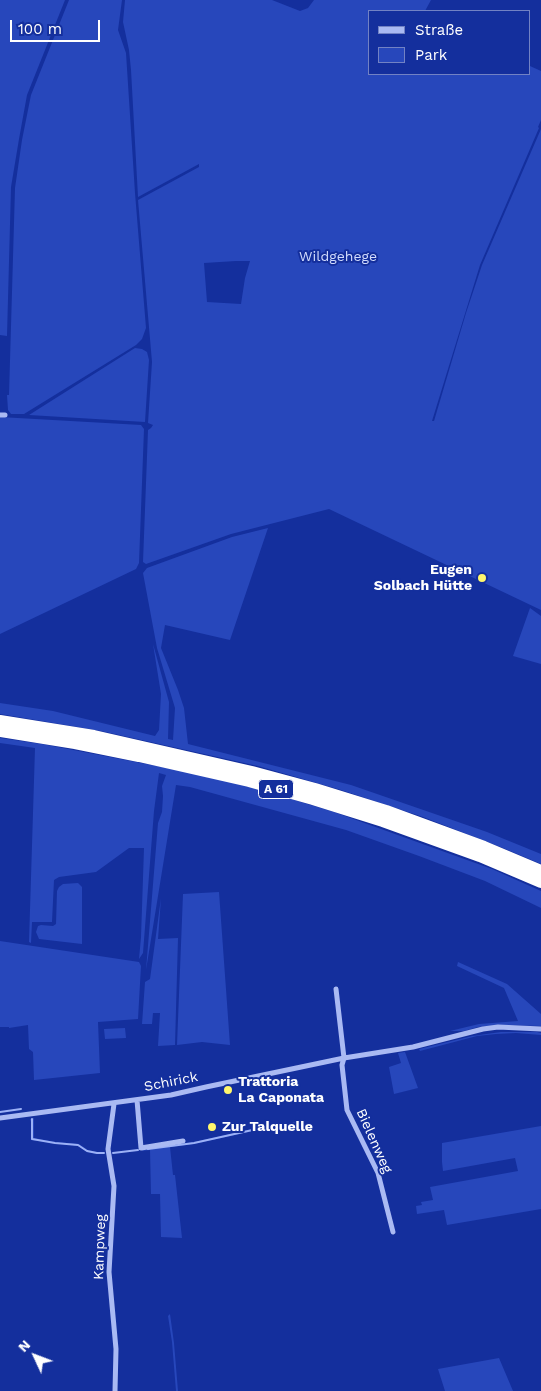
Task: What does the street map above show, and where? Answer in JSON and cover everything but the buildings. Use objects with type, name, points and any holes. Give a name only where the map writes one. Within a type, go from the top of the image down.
[{"type":"highway","name":"A 61","points":[[0,721],[94,736],[252,772],[315,789],[484,847],[541,871]]},
{"type":"highway","name":"A 61","points":[[0,731],[139,756],[313,799],[383,821],[480,856],[541,882]]},
{"type":"street","points":[[336,989],[344,1058]]},
{"type":"street","name":"Schirick","points":[[0,1118],[171,1095],[344,1058],[412,1047],[483,1029],[498,1027],[541,1028]]},
{"type":"street","name":"Bielenweg","points":[[344,1058],[342,1065],[347,1110],[378,1173],[393,1232]]},
{"type":"street","points":[[137,1100],[141,1148],[183,1141]]},
{"type":"street","name":"Kampweg","points":[[114,1104],[108,1149],[114,1186],[109,1272],[116,1349],[115,1391]]},
{"type":"green space","points":[[0,0],[65,0],[27,95],[19,139],[11,187],[7,336],[0,335]]},
{"type":"green space","points":[[69,0],[122,0],[118,30],[126,53],[146,328],[142,339],[136,345],[24,414],[11,414],[8,410],[7,395],[9,395],[15,188],[31,95]]},
{"type":"green space","name":"Wildgehege","points":[[125,0],[272,0],[300,11],[308,8],[314,0],[431,0],[426,10],[368,10],[368,75],[531,75],[531,66],[541,71],[541,120],[539,128],[480,265],[432,421],[434,421],[482,265],[541,129],[541,610],[329,509],[231,534],[146,564],[143,562],[148,430],[153,425],[148,423],[152,362],[138,200],[199,167],[199,164],[138,197],[129,50],[123,22]],"holes":[[[250,261],[241,304],[207,302],[204,263]]]},
{"type":"green space","points":[[135,348],[147,352],[149,360],[145,422],[29,415]]},
{"type":"green space","points":[[0,417],[141,425],[144,429],[139,563],[136,569],[0,634]]},
{"type":"green space","points":[[268,528],[230,640],[165,625],[161,648],[184,708],[188,744],[351,785],[487,832],[541,854],[541,864],[423,817],[341,790],[258,766],[101,731],[0,714],[0,703],[53,711],[155,736],[159,730],[161,694],[153,644],[169,702],[168,739],[173,740],[175,708],[157,648],[143,573],[147,568],[232,537]]},
{"type":"green space","points":[[530,608],[541,616],[541,664],[513,656]]},
{"type":"green space","points":[[0,738],[42,744],[225,779],[334,812],[492,869],[541,891],[541,908],[485,881],[346,830],[190,787],[176,785],[146,970],[158,823],[162,812],[162,786],[166,775],[159,773],[154,811],[143,953],[139,959],[144,848],[129,848],[96,872],[59,877],[54,880],[52,922],[32,922],[31,943],[29,942],[35,748],[0,743]]},
{"type":"green space","points":[[78,883],[82,887],[82,944],[39,939],[36,932],[38,926],[53,926],[56,924],[57,891],[59,887],[63,884]]},
{"type":"green space","points":[[219,892],[230,1045],[202,1042],[177,1045],[183,894]]},
{"type":"green space","points":[[161,898],[158,939],[178,938],[175,1045],[158,1046],[160,1013],[153,1013],[152,1024],[142,1024],[145,982],[150,979]]},
{"type":"green space","points":[[0,941],[139,962],[141,966],[138,1019],[98,1022],[100,1073],[34,1080],[33,1052],[29,1049],[28,1025],[9,1028],[0,1027]]},
{"type":"green space","points":[[458,962],[507,984],[541,1014],[541,1026],[503,1025],[478,1027],[464,1031],[450,1031],[479,1024],[518,1021],[504,988],[457,966]]},
{"type":"green space","points":[[125,1028],[126,1038],[105,1039],[104,1029]]},
{"type":"green space","points":[[501,1032],[537,1032],[541,1033],[541,1035],[516,1033],[477,1036],[420,1051],[419,1049],[472,1036]]},
{"type":"green space","points":[[405,1052],[418,1088],[394,1094],[389,1067],[401,1063],[398,1053]]},
{"type":"green space","points":[[34,1118],[34,1138],[79,1144],[88,1150],[105,1154],[87,1152],[78,1146],[31,1140],[30,1119]]},
{"type":"green space","points":[[303,1122],[170,1147],[182,1238],[161,1237],[160,1194],[151,1194],[150,1150],[142,1151],[142,1149],[194,1142],[275,1124]]},
{"type":"green space","points":[[541,1126],[541,1209],[447,1225],[444,1210],[417,1214],[416,1206],[422,1205],[421,1202],[433,1200],[430,1187],[518,1171],[515,1158],[443,1171],[442,1143]]},
{"type":"green space","points":[[170,1314],[178,1391],[176,1391],[168,1316]]},
{"type":"green space","points":[[499,1358],[513,1391],[445,1391],[438,1369]]},
{"type":"waterway","points":[[0,1112],[21,1109]]},
{"type":"waterway","points":[[32,1119],[32,1139],[78,1145],[87,1151],[104,1153]]},
{"type":"waterway","points":[[148,1149],[194,1143],[275,1125],[303,1123]]},
{"type":"waterway","points":[[113,1153],[138,1150]]},
{"type":"place","name":"Eugen Solbach Hütte","points":[[482,578]]},
{"type":"place","name":"Trattoria La Caponata","points":[[228,1090]]},
{"type":"place","name":"Zur Talquelle","points":[[212,1127]]}]
